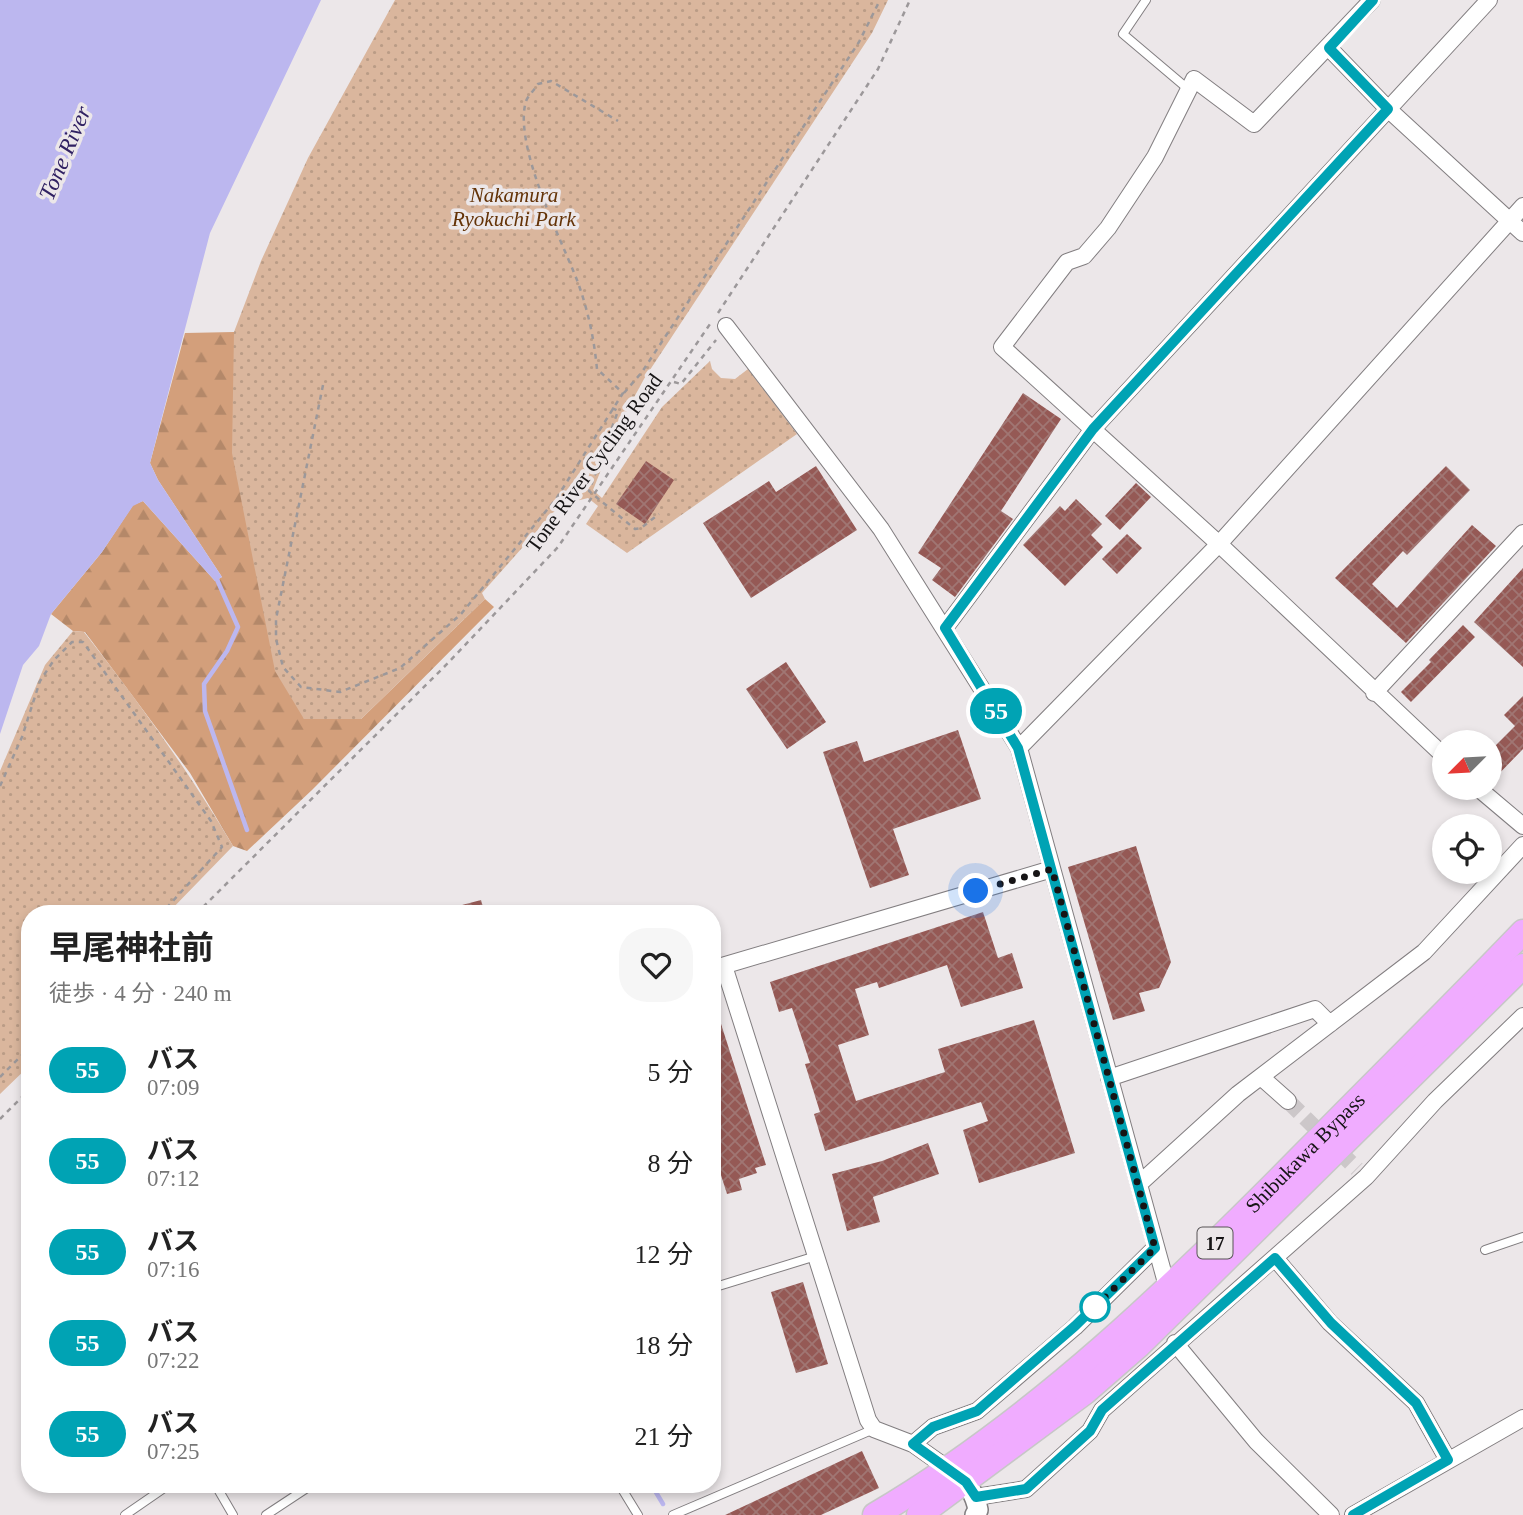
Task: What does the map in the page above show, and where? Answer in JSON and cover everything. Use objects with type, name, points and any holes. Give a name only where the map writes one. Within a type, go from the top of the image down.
[{"type":"highway","name":"Shibukawa Bypass","points":[[874,1515],[966,1491],[1075,1371],[1168,1290],[1523,932]]},
{"type":"highway","name":"Shibukawa Bypass","points":[[919,1515],[966,1491],[1139,1345],[1523,966]]},
{"type":"street","points":[[1373,0],[1254,124],[1194,79],[1155,157],[1108,228],[1084,256],[1067,262],[1002,347],[1219,544],[1432,745]]},
{"type":"street","points":[[945,628],[1093,429],[1489,0]]},
{"type":"street","points":[[1329,48],[1388,109],[1523,233]]},
{"type":"street","points":[[1018,748],[1219,544],[1523,206]]},
{"type":"street","points":[[726,326],[881,530],[1018,748],[1168,1290]]},
{"type":"street","points":[[1374,693],[1523,533]]},
{"type":"street","points":[[1492,800],[1523,826]]},
{"type":"street","points":[[1139,1184],[1261,1077],[1424,952],[1523,845]]},
{"type":"street","points":[[721,967],[1052,869]]},
{"type":"street","points":[[721,977],[816,1256],[868,1420],[874,1429],[913,1444],[966,1491],[1026,1489],[1090,1431],[1102,1410],[1175,1343],[1275,1258],[1523,1016]]},
{"type":"street","points":[[1109,1078],[1315,1009],[1330,1024]]},
{"type":"street","points":[[1261,1077],[1288,1101]]},
{"type":"street","points":[[913,1444],[933,1427],[977,1411],[1075,1326],[1155,1248]]},
{"type":"street","points":[[1275,1258],[1331,1323],[1416,1403],[1448,1460]]},
{"type":"street","points":[[1175,1343],[1256,1441],[1331,1515]]},
{"type":"street","points":[[1353,1515],[1523,1418]]},
{"type":"lane","points":[[1146,0],[1123,34],[1188,89]]},
{"type":"lane","points":[[1485,1250],[1523,1237]]},
{"type":"lane","points":[[721,1285],[816,1256]]},
{"type":"lane","points":[[673,1515],[874,1429]]},
{"type":"lane","points":[[125,1515],[157,1493]]},
{"type":"lane","points":[[220,1493],[233,1515]]},
{"type":"lane","points":[[266,1515],[299,1493]]},
{"type":"lane","points":[[625,1493],[638,1515]]},
{"type":"path","points":[[323,385],[276,618],[276,639],[283,667],[291,679],[301,687],[340,692],[400,668],[461,614],[556,499],[612,408],[642,372],[823,97],[864,32],[880,0]]},
{"type":"path","name":"Tone River Cycling Road","points":[[205,905],[448,663],[558,547],[673,382],[878,69],[910,0]]},
{"type":"path","points":[[618,121],[551,81],[538,84],[526,101],[529,150],[546,212],[577,281],[593,330],[597,369],[624,393]]},
{"type":"path","points":[[673,382],[681,384],[726,326]]},
{"type":"path","points":[[612,408],[618,411],[590,488],[594,497],[635,529],[641,528],[659,514]]},
{"type":"path","points":[[0,786],[22,737],[40,681],[54,660],[72,642],[83,642],[211,821],[222,847],[216,857],[169,905]]},
{"type":"path","points":[[0,1077],[21,1056]]},
{"type":"path","points":[[0,1119],[21,1098]]},
{"type":"green space","name":"Nakamura Ryokuchi Park","points":[[395,0],[888,0],[872,33],[644,379],[618,427],[593,490],[602,498],[662,407],[710,361],[712,369],[721,378],[735,379],[748,369],[797,434],[627,553],[586,524],[598,506],[588,498],[560,505],[482,593],[485,599],[361,719],[304,719],[275,671],[232,453],[234,332],[261,261],[308,158]]},
{"type":"green space","points":[[234,332],[235,382],[304,719],[361,719],[485,599],[494,607],[312,790],[247,851],[233,846],[190,773],[85,632],[73,631],[51,614],[102,552],[133,505],[143,501],[215,581],[222,577],[158,480],[150,463],[185,333]]},
{"type":"green space","points":[[73,631],[84,632],[180,763],[233,846],[176,905],[21,905],[21,1074],[0,1094],[0,771],[45,665]]},
{"type":"water","name":"Tone River","points":[[0,0],[321,0],[210,233],[150,463],[158,480],[222,577],[215,581],[143,501],[133,506],[102,552],[51,614],[39,646],[23,665],[0,734]]},
{"type":"building","points":[[1023,393],[1061,419],[1001,511],[1013,519],[955,597],[932,580],[941,568],[918,553]]},
{"type":"building","points":[[646,461],[674,480],[645,524],[616,504]]},
{"type":"building","points":[[816,466],[857,530],[751,598],[703,523],[769,481],[776,492]]},
{"type":"building","points":[[1446,466],[1470,490],[1407,555],[1403,551],[1372,584],[1397,608],[1472,525],[1496,546],[1406,643],[1335,578]]},
{"type":"building","points":[[1136,483],[1151,497],[1120,530],[1105,516]]},
{"type":"building","points":[[1076,499],[1102,524],[1091,535],[1103,547],[1065,586],[1023,545],[1060,506],[1065,511]]},
{"type":"building","points":[[1127,534],[1142,548],[1117,574],[1102,559]]},
{"type":"building","points":[[1523,568],[1523,667],[1474,622]]},
{"type":"building","points":[[1463,625],[1475,637],[1411,702],[1401,692]]},
{"type":"building","points":[[786,662],[826,722],[787,749],[746,689]]},
{"type":"building","points":[[1523,696],[1523,749],[1502,771],[1502,739],[1515,726],[1504,715]]},
{"type":"building","points":[[958,730],[981,799],[893,829],[909,875],[870,888],[823,752],[857,741],[864,762]]},
{"type":"building","points":[[1136,846],[1171,962],[1159,988],[1139,993],[1145,1011],[1113,1020],[1068,867]]},
{"type":"building","points":[[481,900],[482,905],[462,905]]},
{"type":"building","points":[[983,912],[998,958],[1012,953],[1023,988],[961,1007],[947,965],[879,988],[877,982],[855,989],[869,1035],[838,1045],[856,1101],[945,1072],[938,1049],[1034,1020],[1075,1153],[979,1183],[963,1130],[988,1121],[981,1102],[825,1151],[814,1114],[820,1112],[805,1064],[810,1063],[792,1008],[779,1012],[770,982]]},
{"type":"building","points":[[721,1024],[766,1165],[755,1168],[757,1173],[739,1179],[742,1190],[727,1194],[721,1175]]},
{"type":"building","points":[[928,1143],[939,1174],[873,1197],[880,1222],[847,1231],[832,1174],[882,1161]]},
{"type":"building","points":[[803,1282],[828,1364],[796,1373],[771,1292]]},
{"type":"building","points":[[862,1451],[879,1488],[821,1515],[725,1515]]},
{"type":"waterway","points":[[215,575],[238,627],[227,651],[204,684],[205,711],[247,830]]},
{"type":"waterway","points":[[656,1493],[663,1504]]},
{"type":"tunnel","points":[[1288,1101],[1357,1169]]},
{"type":"bus line","name":"55","points":[[1353,1515],[1448,1460],[1416,1403],[1331,1323],[1275,1258],[1175,1343],[1102,1410],[1090,1431],[1026,1489],[976,1497],[966,1482],[913,1444],[933,1427],[977,1411],[1075,1326],[1155,1248],[1018,748],[945,628],[1093,429],[1388,109],[1329,48],[1373,0]]},
{"type":"route","points":[[976,891],[1052,869],[1155,1248],[1091,1311],[1095,1307]]}]
